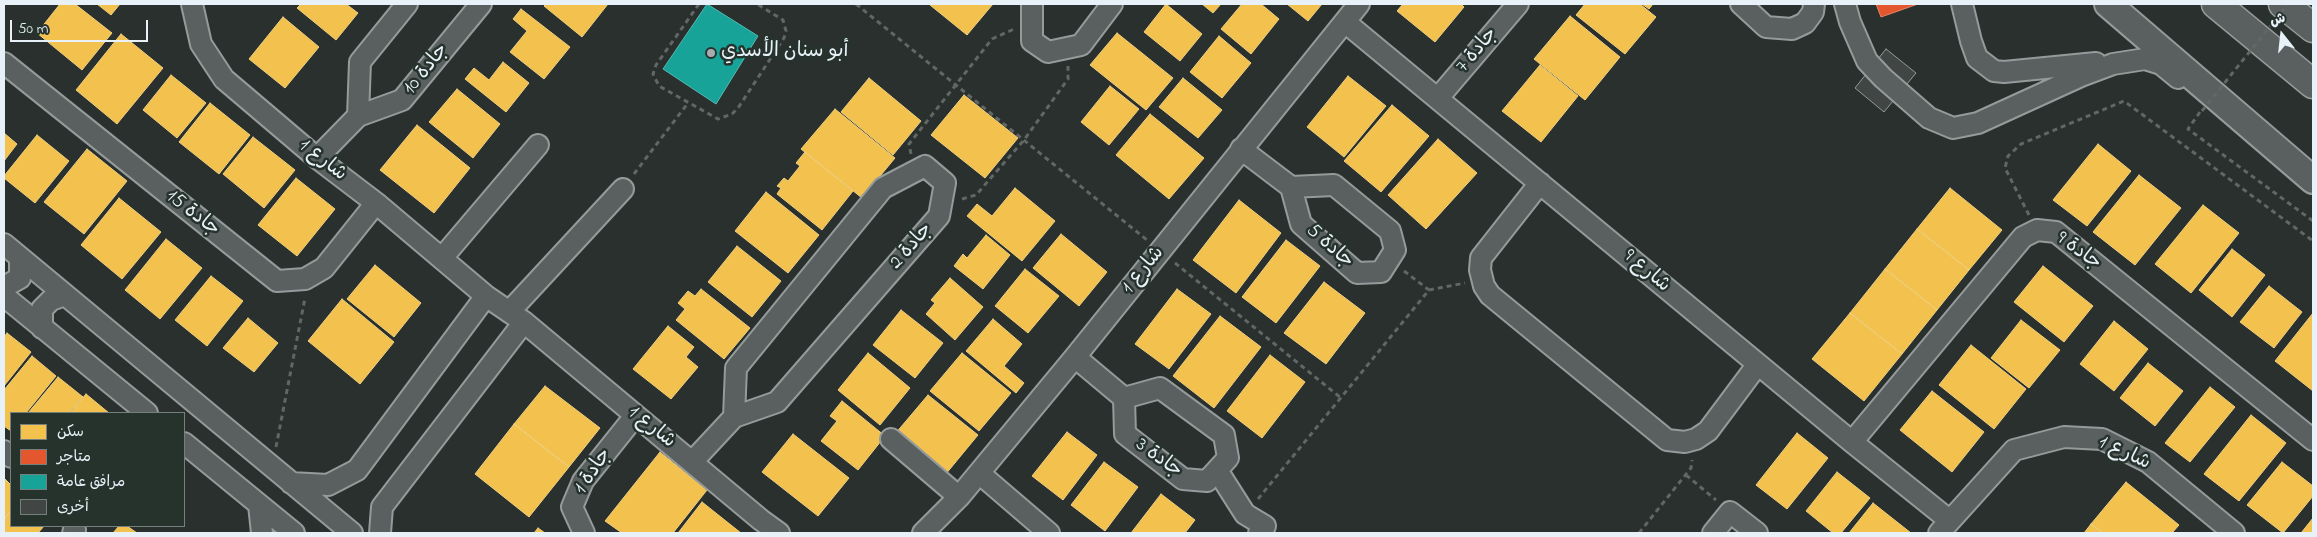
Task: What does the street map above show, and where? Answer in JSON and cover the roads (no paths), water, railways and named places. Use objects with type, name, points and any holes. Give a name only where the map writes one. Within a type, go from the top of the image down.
[{"type":"highway","points":[[2216,4],[2313,84]]},
{"type":"highway","points":[[2282,4],[2313,28]]},
{"type":"main road","points":[[2108,4],[2313,180]]},
{"type":"street","name":"شارع 1","points":[[192,4],[201,44],[224,80],[317,158],[376,203],[486,296],[516,317],[761,520],[780,533]]},
{"type":"street","points":[[358,116],[360,62],[407,4]]},
{"type":"street","name":"جادة 10","points":[[317,158],[358,116],[402,100],[481,4]]},
{"type":"street","points":[[1031,13],[1032,41],[1048,52],[1081,44],[1112,4]]},
{"type":"street","name":"شارع 1","points":[[923,533],[959,497],[1075,357],[1241,148],[1359,4]]},
{"type":"street","name":"جادة 7","points":[[1438,98],[1518,4]]},
{"type":"street","points":[[1741,4],[1766,27],[1792,30],[1805,23],[1813,12],[1814,4]]},
{"type":"street","points":[[1846,4],[1850,22],[1867,61],[1882,78],[1929,118],[1953,128],[1978,122],[2081,76],[2113,64],[2132,60]]},
{"type":"street","points":[[1962,4],[1970,41],[1977,58],[1994,71],[2004,72],[2145,59],[2161,64],[2289,159]]},
{"type":"street","name":"شارع 9","points":[[1345,22],[1852,442],[1944,527]]},
{"type":"street","name":"جادة 15","points":[[4,63],[277,281],[305,279],[324,268],[376,203]]},
{"type":"street","points":[[442,258],[538,145]]},
{"type":"street","points":[[1241,148],[1291,187]]},
{"type":"street","name":"جادة 2","points":[[692,462],[734,417],[777,402],[939,216],[945,183],[924,166],[883,188],[736,368],[734,417]]},
{"type":"street","points":[[1540,183],[1481,258],[1480,270],[1482,279],[1490,295],[1667,440],[1685,442],[1696,439],[1708,431],[1758,364]]},
{"type":"street","name":"جادة 5","points":[[1334,185],[1390,231],[1395,250],[1381,272],[1357,273],[1301,224],[1291,187],[1334,185]]},
{"type":"street","points":[[380,533],[382,508],[516,317],[623,188]]},
{"type":"street","name":"جادة 9","points":[[1852,442],[2023,237],[2037,230],[2056,232],[2313,440]]},
{"type":"street","points":[[4,244],[352,533]]},
{"type":"street","points":[[4,287],[20,278],[20,258]]},
{"type":"street","points":[[42,328],[42,308],[52,300],[65,295]]},
{"type":"street","points":[[4,296],[146,412]]},
{"type":"street","points":[[291,483],[328,484],[357,470],[486,296]]},
{"type":"street","points":[[1075,357],[1124,398],[1160,388],[1224,435],[1228,458],[1217,470],[1245,514],[1265,526],[1259,533]]},
{"type":"street","name":"جادة 3","points":[[1124,398],[1125,434],[1183,480],[1207,481],[1217,470]]},
{"type":"street","name":"جادة 1","points":[[584,533],[572,508],[583,481],[636,416]]},
{"type":"street","name":"شارع 1","points":[[1944,527],[2014,450],[2064,437],[2102,439],[2148,462],[2232,533]]},
{"type":"street","points":[[891,439],[959,497]]},
{"type":"street","points":[[185,444],[294,533]]},
{"type":"street","points":[[979,473],[1049,533]]},
{"type":"street","points":[[259,505],[262,533]]},
{"type":"street","points":[[1713,533],[1730,512],[1757,533]]},
{"type":"place","name":"أبو سنان الأسدي","points":[[711,53]]}]
